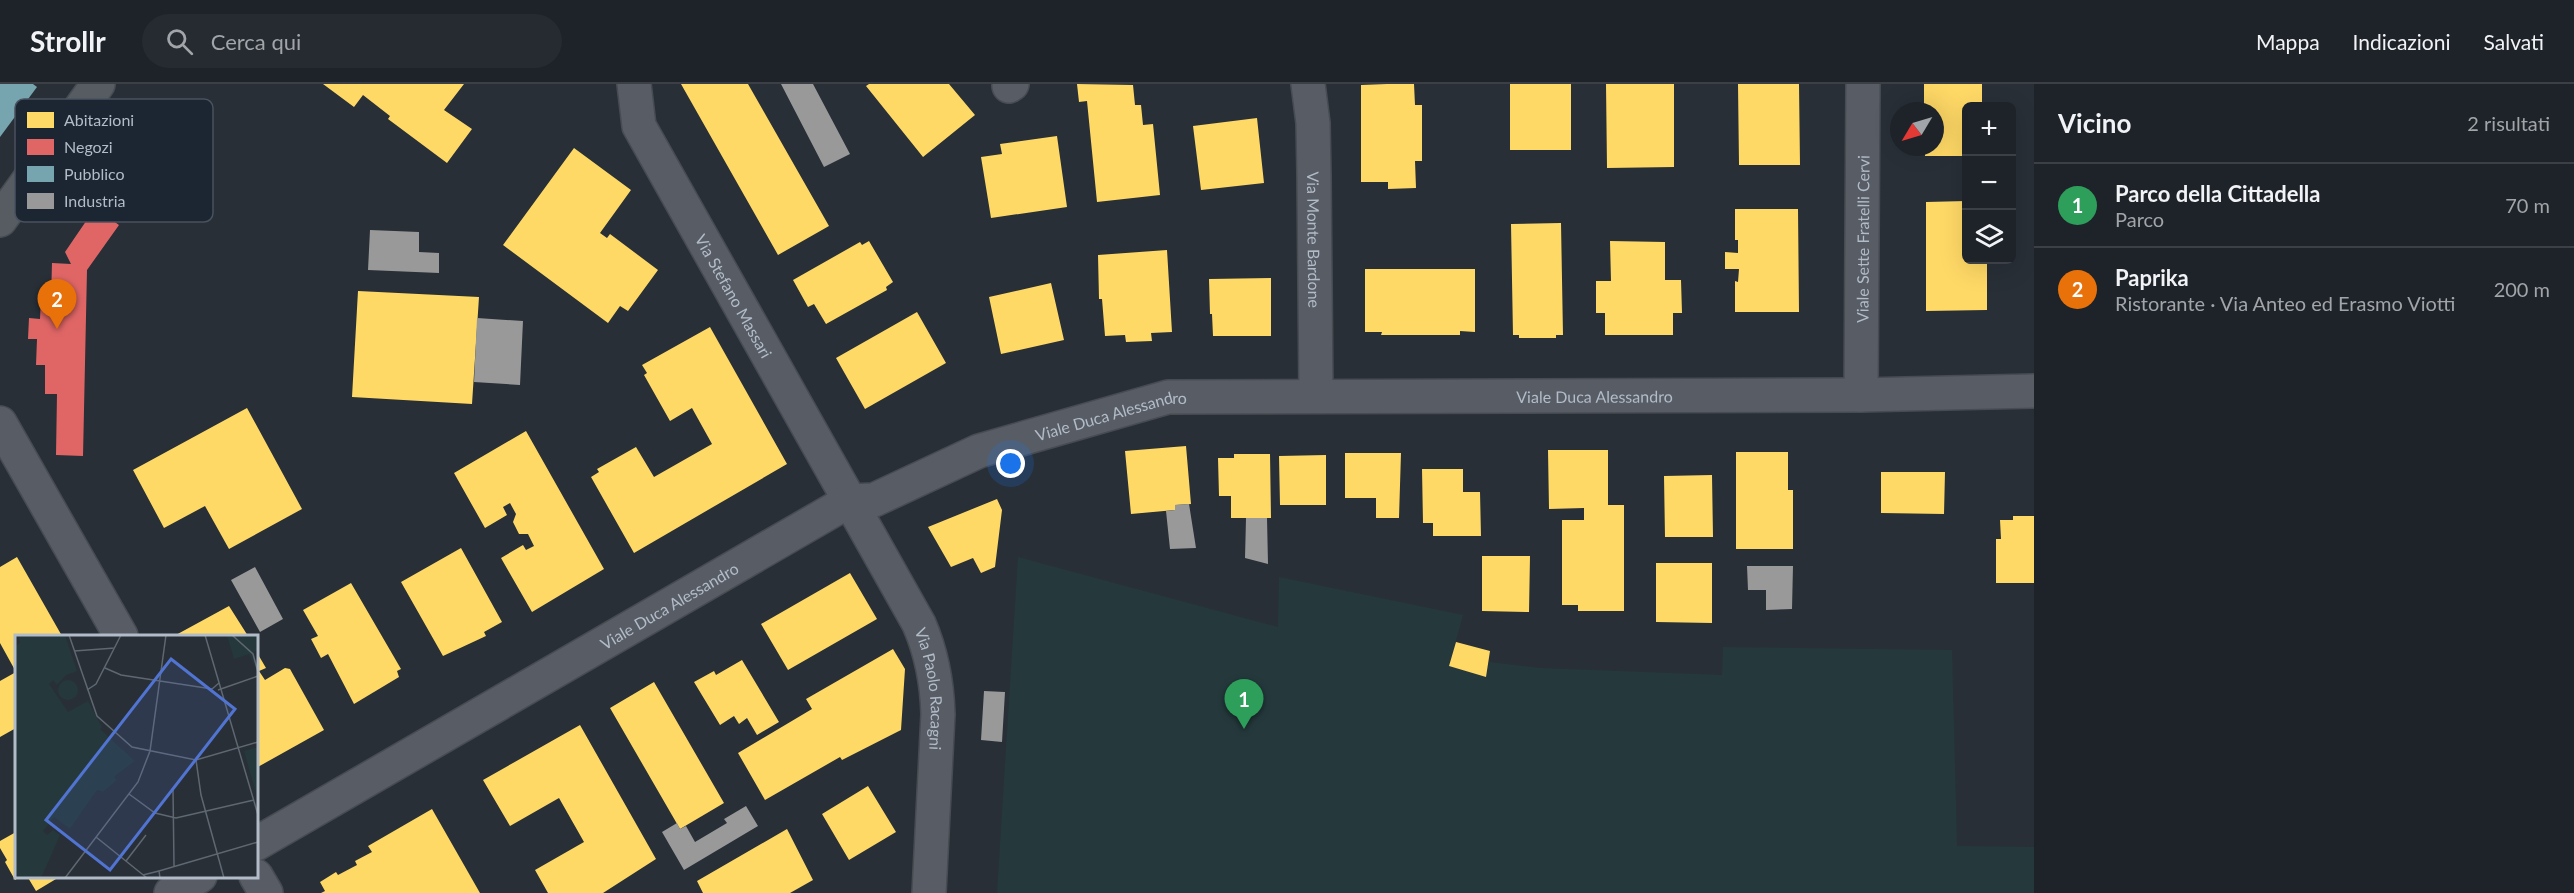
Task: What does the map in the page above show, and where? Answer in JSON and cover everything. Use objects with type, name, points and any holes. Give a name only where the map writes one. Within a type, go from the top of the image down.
[{"type":"main road","points":[[87,99],[98,84]]},
{"type":"main road","points":[[0,220],[15,199]]},
{"type":"street","name":"Via Stefano Massari","points":[[634,84],[639,126],[849,501]]},
{"type":"street","name":"Via Monte Bardone","points":[[1308,84],[1313,123],[1316,396]]},
{"type":"street","name":"Viale Sette Fratelli Cervi","points":[[1861,394],[1863,84]]},
{"type":"street","name":"Viale Duca Alessandro","points":[[258,843],[849,501],[874,500],[979,451],[1168,397],[1861,394],[2034,391]]},
{"type":"street","points":[[0,423],[120,635]]},
{"type":"street","name":"Via Paolo Racagni","points":[[849,501],[919,624],[934,664],[938,714],[929,893]]},
{"type":"street","points":[[171,893],[197,878]]},
{"type":"street","points":[[257,878],[266,893]]},
{"type":"green space","points":[[1018,557],[1278,627],[1279,577],[1463,615],[1449,666],[1486,677],[1489,662],[1540,668],[1722,675],[1723,647],[1952,650],[1957,846],[2034,847],[2034,893],[997,893]]},
{"type":"building: Abitazioni","points":[[323,84],[464,84],[444,110],[472,129],[447,163],[388,119],[390,116],[363,95],[354,107]]},
{"type":"building: Abitazioni","points":[[681,84],[748,84],[829,226],[778,255]]},
{"type":"building: Abitazioni","points":[[869,84],[949,84],[975,115],[923,157],[866,86]]},
{"type":"building: Abitazioni","points":[[1077,84],[1133,85],[1135,105],[1141,105],[1143,125],[1153,124],[1160,195],[1097,202],[1087,101],[1079,102]]},
{"type":"building: Abitazioni","points":[[1414,84],[1415,105],[1422,105],[1422,161],[1415,161],[1416,188],[1388,189],[1388,182],[1361,182],[1361,85]]},
{"type":"building: Abitazioni","points":[[1510,84],[1571,84],[1571,150],[1510,150]]},
{"type":"building: Abitazioni","points":[[1606,84],[1674,84],[1674,167],[1607,168]]},
{"type":"building: Abitazioni","points":[[1738,84],[1799,84],[1800,165],[1739,165]]},
{"type":"building: Abitazioni","points":[[1924,84],[1982,84],[1982,102],[1962,102],[1962,156],[1944,156],[1944,102],[1924,102]]},
{"type":"building: Abitazioni","points":[[1257,118],[1264,183],[1201,190],[1193,126]]},
{"type":"building: Abitazioni","points":[[1057,136],[1067,207],[991,218],[981,157],[1002,154],[1000,144]]},
{"type":"building: Abitazioni","points":[[574,148],[631,190],[600,233],[607,238],[610,234],[658,270],[628,311],[620,306],[608,323],[503,245]]},
{"type":"building: Abitazioni","points":[[1962,201],[1962,264],[1987,264],[1987,310],[1926,311],[1926,202]]},
{"type":"building: Abitazioni","points":[[1735,209],[1798,209],[1799,312],[1735,312],[1735,281],[1738,282],[1739,269],[1725,269],[1725,252],[1738,253],[1738,240],[1735,240]]},
{"type":"building: Abitazioni","points":[[1561,223],[1563,335],[1556,335],[1556,338],[1519,338],[1519,335],[1513,335],[1511,224]]},
{"type":"building: Abitazioni","points":[[869,241],[893,282],[886,287],[887,290],[826,324],[814,304],[808,307],[793,280],[860,242],[862,245]]},
{"type":"building: Abitazioni","points":[[1610,241],[1665,242],[1665,280],[1681,280],[1682,313],[1673,313],[1673,335],[1605,335],[1605,313],[1596,313],[1596,281],[1611,281]]},
{"type":"building: Abitazioni","points":[[1167,250],[1172,332],[1151,333],[1152,341],[1126,342],[1125,335],[1105,336],[1102,299],[1099,299],[1098,255]]},
{"type":"building: Abitazioni","points":[[1365,269],[1475,269],[1475,332],[1460,331],[1460,335],[1381,335],[1382,332],[1365,332]]},
{"type":"building: Abitazioni","points":[[1271,278],[1271,336],[1213,336],[1209,279]]},
{"type":"building: Abitazioni","points":[[1051,283],[1064,340],[1001,354],[989,297]]},
{"type":"building: Abitazioni","points":[[358,291],[479,297],[472,404],[352,397]]},
{"type":"building: Abitazioni","points":[[917,312],[946,363],[865,409],[836,358]]},
{"type":"building: Abitazioni","points":[[710,327],[787,464],[634,553],[591,477],[599,472],[597,469],[636,447],[654,477],[712,444],[692,408],[670,421],[644,375],[647,373],[642,365]]},
{"type":"building: Abitazioni","points":[[247,408],[302,509],[229,549],[205,506],[164,528],[133,470]]},
{"type":"building: Abitazioni","points":[[526,431],[604,569],[532,612],[501,558],[523,545],[526,550],[534,546],[528,534],[519,534],[513,522],[516,514],[510,503],[503,507],[507,515],[485,528],[454,473]]},
{"type":"building: Abitazioni","points":[[1186,446],[1191,504],[1175,505],[1175,510],[1131,514],[1125,451]]},
{"type":"building: Abitazioni","points":[[1548,450],[1608,450],[1608,505],[1624,505],[1624,611],[1578,611],[1578,605],[1562,605],[1562,520],[1584,520],[1584,508],[1549,509]]},
{"type":"building: Abitazioni","points":[[1736,452],[1788,452],[1788,490],[1793,490],[1793,549],[1736,549]]},
{"type":"building: Abitazioni","points":[[1345,453],[1401,453],[1399,518],[1376,518],[1376,498],[1345,498]]},
{"type":"building: Abitazioni","points":[[1234,454],[1270,454],[1271,518],[1231,518],[1231,496],[1219,496],[1218,458],[1234,458]]},
{"type":"building: Abitazioni","points":[[1326,455],[1326,505],[1280,505],[1279,456]]},
{"type":"building: Abitazioni","points":[[1422,469],[1463,469],[1463,492],[1480,492],[1481,536],[1433,536],[1433,523],[1423,523]]},
{"type":"building: Abitazioni","points":[[1881,472],[1945,472],[1944,514],[1881,513]]},
{"type":"building: Abitazioni","points":[[1712,475],[1713,537],[1665,537],[1664,476]]},
{"type":"building: Abitazioni","points":[[997,499],[1002,510],[995,567],[981,573],[973,558],[951,567],[928,527]]},
{"type":"building: Abitazioni","points":[[2013,516],[2034,516],[2034,583],[1996,583],[1996,539],[2001,539],[2000,520],[2013,520]]},
{"type":"building: Abitazioni","points":[[461,548],[502,622],[484,632],[486,636],[443,656],[401,582]]},
{"type":"building: Abitazioni","points":[[1482,556],[1530,556],[1529,612],[1482,611]]},
{"type":"building: Abitazioni","points":[[17,557],[61,635],[15,635],[15,670],[0,643],[0,567]]},
{"type":"building: Abitazioni","points":[[1656,563],[1712,563],[1712,623],[1656,622]]},
{"type":"building: Abitazioni","points":[[850,573],[877,619],[788,670],[761,624]]},
{"type":"building: Abitazioni","points":[[351,583],[401,669],[397,671],[399,677],[354,704],[328,654],[321,658],[311,639],[318,636],[303,610]]},
{"type":"building: Abitazioni","points":[[229,606],[247,635],[176,635]]},
{"type":"building: Abitazioni","points":[[1456,642],[1490,651],[1486,677],[1449,666]]},
{"type":"building: Abitazioni","points":[[893,649],[905,669],[901,730],[842,760],[840,757],[765,800],[738,753],[812,709],[806,699]]},
{"type":"building: Abitazioni","points":[[258,654],[266,668],[259,671],[265,680],[285,668],[290,669],[324,730],[258,767]]},
{"type":"building: Abitazioni","points":[[742,660],[779,722],[757,735],[747,718],[739,724],[734,716],[720,725],[694,682],[714,671],[716,675]]},
{"type":"building: Abitazioni","points":[[15,673],[15,729],[0,737],[0,681]]},
{"type":"building: Abitazioni","points":[[654,682],[724,803],[680,829],[610,708]]},
{"type":"building: Abitazioni","points":[[580,725],[656,859],[603,893],[548,893],[535,870],[584,842],[559,798],[510,826],[483,780]]},
{"type":"building: Abitazioni","points":[[868,786],[896,832],[849,860],[822,814]]},
{"type":"building: Abitazioni","points":[[432,809],[480,893],[321,893],[325,891],[320,882],[336,872],[338,875],[357,865],[355,861],[372,852],[368,846]]},
{"type":"building: Abitazioni","points":[[787,829],[813,880],[790,893],[703,893],[697,881]]},
{"type":"building: Abitazioni","points":[[15,833],[15,878],[18,878],[15,880],[5,862],[7,860],[0,848],[0,841]]},
{"type":"building: Abitazioni","points":[[28,878],[58,878],[36,891]]},
{"type":"building: Negozi","points":[[85,222],[115,222],[119,225],[87,270],[83,456],[56,455],[57,394],[45,394],[45,365],[36,365],[37,339],[28,339],[29,318],[40,319],[41,299],[51,300],[52,263],[71,264],[65,252]]},
{"type":"building: Pubblico","points":[[0,84],[33,84],[37,87],[28,99],[15,99],[15,117],[0,137]]},
{"type":"building: Industria","points":[[781,84],[813,84],[850,154],[824,167]]},
{"type":"building: Industria","points":[[370,230],[419,232],[419,252],[439,253],[439,273],[368,270]]},
{"type":"building: Industria","points":[[477,318],[523,321],[520,385],[474,382]]},
{"type":"building: Industria","points":[[1189,504],[1196,548],[1170,549],[1166,511],[1175,510],[1175,505]]},
{"type":"building: Industria","points":[[1246,518],[1267,518],[1268,564],[1245,558]]},
{"type":"building: Industria","points":[[1747,566],[1793,566],[1792,609],[1766,610],[1766,590],[1748,590]]},
{"type":"building: Industria","points":[[255,567],[283,619],[260,632],[231,580]]},
{"type":"building: Industria","points":[[984,691],[1005,692],[1002,742],[981,740]]},
{"type":"building: Industria","points":[[746,806],[758,826],[684,870],[662,832],[677,823],[680,829],[686,826],[695,842],[727,823],[724,819]]},
{"type":"place","name":"Paprika","points":[[57,329]]},
{"type":"place","name":"Parco della Cittadella","points":[[1244,729]]}]
